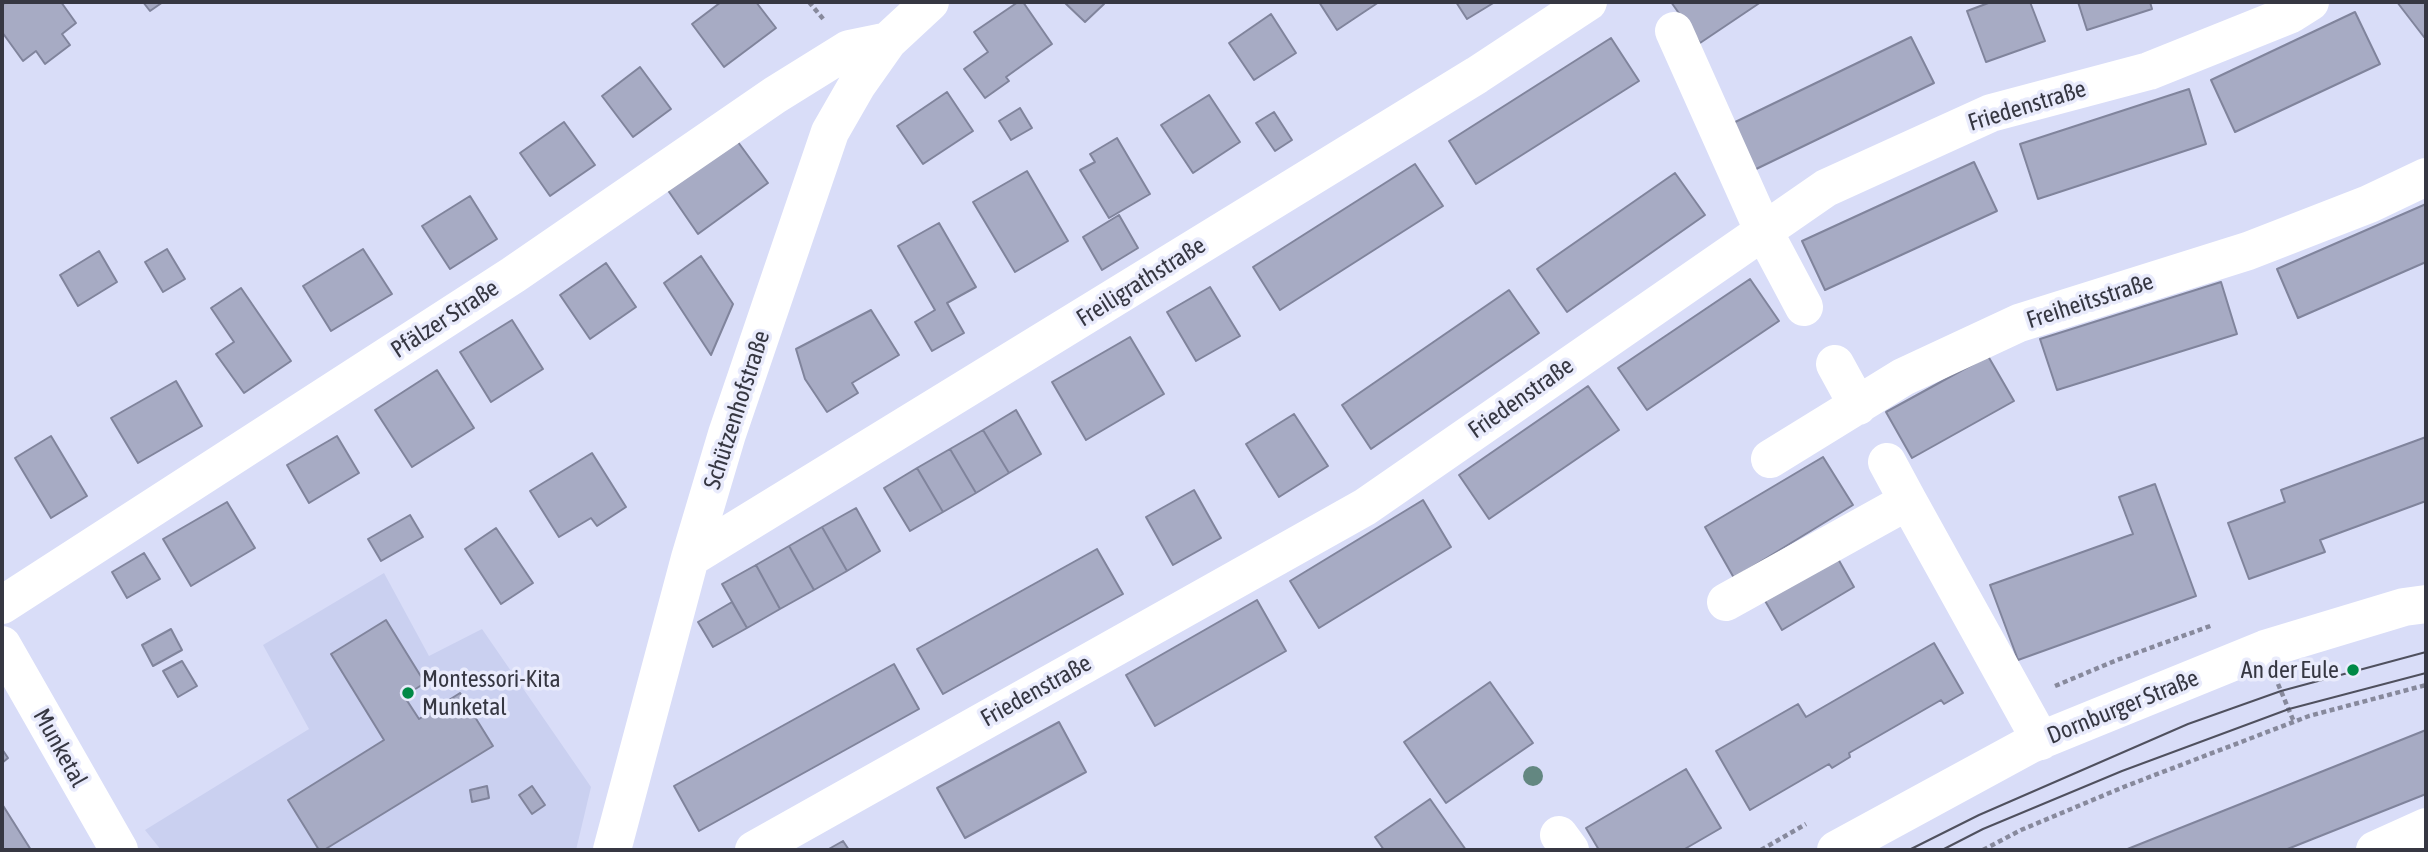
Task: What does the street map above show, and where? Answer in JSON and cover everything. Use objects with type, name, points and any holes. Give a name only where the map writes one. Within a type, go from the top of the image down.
[{"type":"street","name":"Schützenhofstraße","points":[[612,850],[727,434],[830,132],[888,41],[930,2]]},
{"type":"street","name":"Freiligrathstraße","points":[[691,558],[1477,75],[1588,2]]},
{"type":"street","name":"Friedenstraße","points":[[754,850],[1365,507],[1826,188],[1991,113],[2149,71],[2291,14],[2310,2]]},
{"type":"street","points":[[1674,31],[1763,230],[1804,307]]},
{"type":"street","name":"Pfälzer Straße","points":[[2,605],[513,275],[775,94],[849,49],[888,41]]},
{"type":"street","name":"Freiheitsstraße","points":[[1770,459],[1903,377],[2019,323],[2248,251],[2369,204],[2426,177]]},
{"type":"street","points":[[1835,364],[1857,406]]},
{"type":"street","points":[[1887,462],[2040,741]]},
{"type":"street","points":[[1726,602],[1908,501]]},
{"type":"street","name":"Dornburger Straße","points":[[1836,850],[2040,741],[2265,649],[2404,607],[2426,604]]},
{"type":"street","name":"Munketal","points":[[2,645],[119,850]]},
{"type":"street","points":[[2375,850],[2421,837]]},
{"type":"path","points":[[809,2],[814,8]]},
{"type":"path","points":[[2276,678],[2294,722]]},
{"type":"path","points":[[1983,850],[2021,830],[2126,786],[2309,716],[2426,685]]},
{"type":"shaded area","name":"Montessori-Kita Munketal","points":[[384,573],[429,656],[482,629],[591,787],[576,850],[161,850],[145,830],[309,729],[263,645]]},
{"type":"building","points":[[6,2],[61,2],[76,23],[62,34],[70,45],[45,64],[36,51],[23,61],[2,32],[2,5]]},
{"type":"building","points":[[143,2],[163,2],[150,11]]},
{"type":"building","points":[[721,2],[756,2],[776,28],[724,67],[692,24]]},
{"type":"building","points":[[1018,2],[1023,2],[1052,44],[1006,77],[1009,81],[985,98],[964,69],[988,52],[974,32]]},
{"type":"building","points":[[1064,2],[1102,2],[1104,4],[1085,22]]},
{"type":"building","points":[[1319,2],[1379,2],[1337,30]]},
{"type":"building","points":[[1456,2],[1495,2],[1467,19]]},
{"type":"building","points":[[1671,2],[1761,2],[1700,43]]},
{"type":"building","points":[[1991,2],[2030,2],[2045,41],[1986,62],[1967,11]]},
{"type":"building","points":[[2078,2],[2150,2],[2152,9],[2087,30]]},
{"type":"building","points":[[2397,2],[2426,2],[2424,37]]},
{"type":"building","points":[[2355,12],[2380,64],[2235,132],[2211,80]]},
{"type":"building","points":[[1271,14],[1296,53],[1254,80],[1229,43]]},
{"type":"building","points":[[1911,37],[1934,83],[1752,171],[1729,125]]},
{"type":"building","points":[[1611,38],[1639,81],[1476,184],[1449,141]]},
{"type":"building","points":[[640,67],[671,109],[633,137],[602,96]]},
{"type":"building","points":[[2189,89],[2206,144],[2038,199],[2020,144]]},
{"type":"building","points":[[947,92],[973,131],[923,164],[897,126]]},
{"type":"building","points":[[1209,95],[1240,142],[1193,173],[1161,125]]},
{"type":"building","points":[[1020,108],[1032,128],[1011,140],[999,121]]},
{"type":"building","points":[[1274,112],[1292,140],[1275,151],[1256,123]]},
{"type":"building","points":[[564,122],[595,165],[550,196],[520,153]]},
{"type":"building","points":[[735,138],[768,183],[698,234],[665,186]]},
{"type":"building","points":[[1117,138],[1150,194],[1109,218],[1080,170],[1095,162],[1090,154]]},
{"type":"building","points":[[1974,162],[1997,211],[1825,290],[1802,241]]},
{"type":"building","points":[[1415,164],[1443,206],[1280,310],[1253,267]]},
{"type":"building","points":[[1027,171],[1068,241],[1015,272],[973,202]]},
{"type":"building","points":[[1675,173],[1705,215],[1567,312],[1537,269]]},
{"type":"building","points":[[470,196],[497,239],[450,269],[422,226]]},
{"type":"building","points":[[2426,204],[2426,262],[2298,318],[2277,269]]},
{"type":"building","points":[[1119,215],[1138,248],[1102,270],[1083,237]]},
{"type":"building","points":[[939,223],[976,287],[947,303],[964,333],[932,351],[915,322],[935,310],[898,246]]},
{"type":"building","points":[[167,249],[185,279],[163,292],[145,262]]},
{"type":"building","points":[[363,249],[392,294],[331,331],[303,286]]},
{"type":"building","points":[[99,251],[117,282],[78,306],[60,275]]},
{"type":"building","points":[[701,256],[733,304],[711,355],[664,283]]},
{"type":"building","points":[[606,263],[636,307],[590,339],[560,295]]},
{"type":"building","points":[[1750,279],[1779,321],[1647,410],[1618,368]]},
{"type":"building","points":[[2221,282],[2237,334],[2057,390],[2040,339]]},
{"type":"building","points":[[1210,287],[1240,336],[1196,361],[1167,312]]},
{"type":"building","points":[[241,288],[291,361],[244,393],[216,354],[234,342],[211,308]]},
{"type":"building","points":[[1509,290],[1539,333],[1371,449],[1342,405]]},
{"type":"building","points":[[871,310],[899,355],[852,383],[858,393],[827,412],[805,379],[796,349]]},
{"type":"building","points":[[512,320],[543,369],[491,402],[460,352]]},
{"type":"building","points":[[1130,337],[1164,394],[1086,440],[1052,382]]},
{"type":"building","points":[[1988,356],[2014,401],[1912,458],[1886,412]]},
{"type":"building","points":[[437,370],[474,428],[412,467],[375,410]]},
{"type":"building","points":[[176,381],[202,426],[138,463],[111,418]]},
{"type":"building","points":[[1588,386],[1619,430],[1489,519],[1459,475]]},
{"type":"building","points":[[1016,410],[1041,454],[1009,473],[983,430]]},
{"type":"building","points":[[1294,414],[1328,466],[1279,497],[1246,444]]},
{"type":"building","points":[[983,430],[1009,473],[976,493],[950,449]]},
{"type":"building","points":[[51,436],[87,496],[51,518],[15,458]]},
{"type":"building","points":[[337,436],[359,473],[309,503],[287,465]]},
{"type":"building","points":[[2426,437],[2426,501],[2320,540],[2325,552],[2249,579],[2228,523],[2285,502],[2281,490]]},
{"type":"building","points":[[950,449],[976,493],[943,512],[917,468]]},
{"type":"building","points":[[592,453],[626,507],[597,526],[591,518],[559,537],[530,491]]},
{"type":"building","points":[[1823,457],[1853,505],[1734,578],[1705,527]]},
{"type":"building","points":[[917,468],[943,512],[910,531],[884,488]]},
{"type":"building","points":[[2155,484],[2196,596],[2018,660],[1990,585],[2133,534],[2119,497]]},
{"type":"building","points":[[1194,490],[1221,538],[1173,565],[1146,517]]},
{"type":"building","points":[[1423,500],[1451,547],[1319,628],[1290,581]]},
{"type":"building","points":[[227,502],[255,548],[191,586],[163,539]]},
{"type":"building","points":[[856,508],[880,551],[847,571],[822,527]]},
{"type":"building","points":[[410,515],[423,537],[381,561],[368,539]]},
{"type":"building","points":[[822,527],[847,571],[814,590],[789,546]]},
{"type":"building","points":[[496,528],[533,583],[501,604],[465,549]]},
{"type":"building","points":[[789,546],[814,590],[780,609],[756,565]]},
{"type":"building","points":[[1097,549],[1123,594],[943,694],[917,649]]},
{"type":"building","points":[[144,553],[160,579],[127,598],[112,572]]},
{"type":"building","points":[[1837,557],[1854,587],[1782,630],[1764,599]]},
{"type":"building","points":[[756,565],[780,609],[747,628],[722,584]]},
{"type":"building","points":[[1257,600],[1286,651],[1155,726],[1126,675]]},
{"type":"building","points":[[732,602],[747,628],[713,647],[698,622]]},
{"type":"building","points":[[386,620],[425,683],[404,696],[419,719],[460,693],[493,746],[324,850],[319,850],[288,800],[384,740],[331,654]]},
{"type":"building","points":[[171,629],[182,650],[153,666],[142,645]]},
{"type":"building","points":[[1934,643],[1963,693],[1944,704],[1941,700],[1849,753],[1850,757],[1832,768],[1829,764],[1750,810],[1716,751],[1798,704],[1806,717]]},
{"type":"building","points":[[182,661],[197,686],[178,697],[163,671]]},
{"type":"building","points":[[894,664],[919,709],[699,831],[674,786]]},
{"type":"building","points":[[1490,682],[1533,743],[1446,803],[1404,742]]},
{"type":"building","points":[[1059,722],[1086,772],[965,838],[937,788]]},
{"type":"building","points":[[2426,730],[2426,794],[2285,850],[2125,850]]},
{"type":"building","points":[[2,749],[8,758],[2,763]]},
{"type":"building","points":[[1686,769],[1721,828],[1683,850],[1599,850],[1586,828]]},
{"type":"building","points":[[487,786],[489,798],[472,802],[470,790]]},
{"type":"building","points":[[532,786],[545,805],[532,814],[519,795]]},
{"type":"building","points":[[1430,799],[1466,850],[1384,850],[1375,837]]},
{"type":"building","points":[[2,804],[31,850],[2,850]]},
{"type":"building","points":[[843,841],[849,850],[827,850]]},
{"type":"tram line","points":[[1909,850],[1979,815],[2188,724],[2281,691],[2426,652]]},
{"type":"tram line","points":[[1942,850],[1983,829],[2122,771],[2289,709],[2426,673]]},
{"type":"place","name":"An der Eule","points":[[2353,670]]},
{"type":"place","name":"Montessori-Kita Munketal","points":[[408,693]]}]
